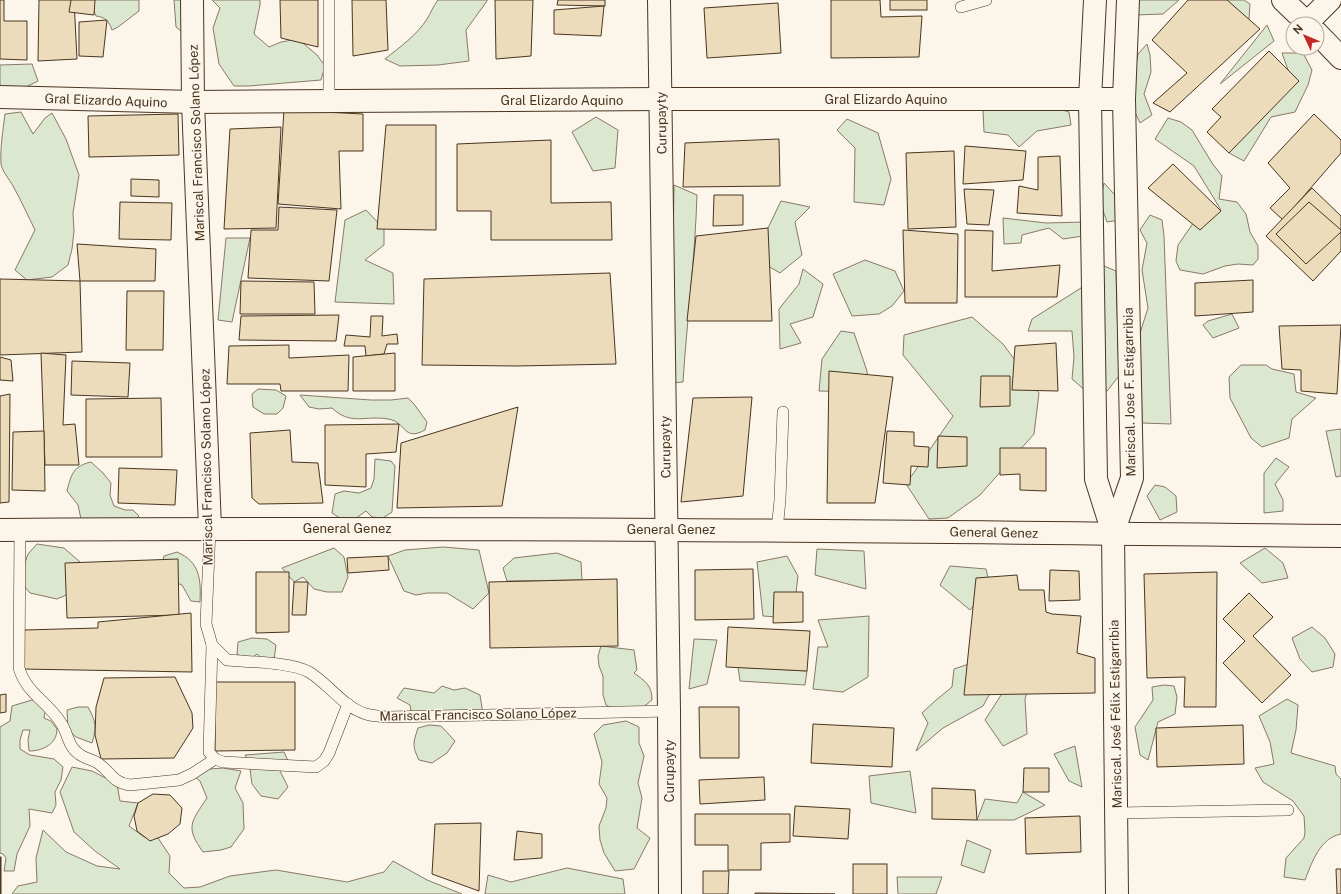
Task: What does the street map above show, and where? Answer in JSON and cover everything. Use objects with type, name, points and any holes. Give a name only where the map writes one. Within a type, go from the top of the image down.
[{"type":"street","name":"Mariscal Francisco Solano López","points":[[192,0],[193,102],[210,528]]},
{"type":"street","name":"Curupayty","points":[[659,0],[669,711],[670,894]]},
{"type":"street","points":[[1095,0],[1090,99],[1096,479],[1113,533]]},
{"type":"street","name":"Mariscal. Jose F. Estigarribia","points":[[1113,533],[1132,478],[1124,99],[1128,0]]},
{"type":"street","points":[[1283,0],[1300,16]]},
{"type":"street","points":[[1319,16],[1330,0]]},
{"type":"street","points":[[1325,41],[1341,58]]},
{"type":"street","name":"Gral Elizardo Aquino","points":[[0,97],[193,102],[661,99],[1124,99]]},
{"type":"street","name":"General Genez","points":[[10,530],[210,528],[666,529],[1341,536]]},
{"type":"street","name":"Mariscal. José Félix Estigarribia","points":[[1113,533],[1117,894]]},
{"type":"lane","points":[[329,0],[329,101]]},
{"type":"lane","points":[[961,7],[986,0]]},
{"type":"lane","points":[[777,530],[780,500],[783,412]]},
{"type":"lane","name":"Mariscal Francisco Solano López","points":[[210,528],[206,624],[212,645],[227,660],[293,666],[308,671],[348,704],[366,714],[387,717],[669,711]]},
{"type":"lane","points":[[10,530],[19,668],[27,686],[61,723],[73,749],[79,754],[96,762],[115,780],[123,784],[130,785],[179,780],[192,774],[215,759]]},
{"type":"lane","points":[[212,645],[209,752],[215,759],[223,762],[316,767],[324,761],[329,753],[348,704]]},
{"type":"lane","points":[[1116,813],[1288,810]]},
{"type":"green space","points":[[89,0],[139,0],[139,11],[112,30],[110,24],[106,20],[102,17],[96,16]]},
{"type":"green space","points":[[174,0],[188,0],[182,32],[176,27]]},
{"type":"green space","points":[[212,0],[260,0],[254,34],[269,47],[281,42],[298,39],[317,55],[325,66],[321,80],[234,86],[219,64],[213,28],[220,8]]},
{"type":"green space","points":[[438,0],[487,0],[466,30],[469,61],[438,65],[400,66],[385,59],[423,25]]},
{"type":"green space","points":[[1134,0],[1179,0],[1163,14],[1135,15]]},
{"type":"green space","points":[[1227,0],[1244,0],[1250,4],[1249,19],[1210,14]]},
{"type":"green space","points":[[1267,25],[1274,41],[1220,84]]},
{"type":"green space","points":[[1147,44],[1150,55],[1151,72],[1144,94],[1152,115],[1140,123],[1127,95],[1133,81],[1138,54]]},
{"type":"green space","points":[[1282,53],[1285,53],[1285,56],[1305,56],[1312,70],[1308,85],[1295,112],[1271,117],[1244,161],[1229,153],[1288,70]]},
{"type":"green space","points":[[32,64],[38,81],[24,88],[0,88],[0,65]]},
{"type":"green space","points":[[1046,105],[1069,112],[1071,125],[1037,131],[1019,147],[1008,135],[984,132],[983,110]]},
{"type":"green space","points":[[21,112],[33,134],[45,118],[52,113],[66,139],[79,175],[73,213],[74,231],[72,249],[68,265],[52,277],[27,280],[15,270],[35,230],[1,164],[1,145],[5,114]]},
{"type":"green space","points":[[596,117],[618,130],[615,168],[593,171],[572,132]]},
{"type":"green space","points":[[1168,118],[1181,122],[1192,130],[1212,163],[1222,176],[1219,199],[1237,202],[1246,214],[1250,232],[1258,246],[1258,259],[1253,265],[1238,264],[1225,266],[1203,274],[1180,270],[1176,261],[1178,245],[1194,222],[1221,210],[1194,166],[1155,139]]},
{"type":"green space","points":[[847,119],[878,133],[891,179],[884,205],[854,202],[855,148],[837,130]]},
{"type":"green space","points":[[1104,183],[1115,195],[1119,220],[1107,222],[1100,202]]},
{"type":"green space","points":[[674,185],[697,195],[695,242],[683,382],[671,383]]},
{"type":"green space","points":[[781,201],[810,207],[795,222],[802,255],[780,273],[751,256],[748,234],[768,228]]},
{"type":"green space","points":[[366,210],[384,229],[384,245],[365,260],[393,273],[394,304],[335,302],[345,220]]},
{"type":"green space","points":[[1150,215],[1162,220],[1164,236],[1171,424],[1142,423],[1140,333],[1148,308],[1142,270],[1147,243],[1140,230]]},
{"type":"green space","points":[[1003,218],[1046,223],[1085,222],[1083,236],[1063,239],[1049,228],[1022,235],[1021,243],[1004,244]]},
{"type":"green space","points":[[226,238],[250,238],[232,322],[218,320]]},
{"type":"green space","points":[[865,260],[895,271],[904,291],[892,306],[879,314],[852,316],[833,274]]},
{"type":"green space","points":[[1097,263],[1116,271],[1119,376],[1107,391],[1087,392],[1072,379],[1074,357],[1072,331],[1028,331],[1032,319],[1081,288]]},
{"type":"green space","points":[[803,269],[823,284],[813,317],[790,324],[801,343],[780,349],[779,309],[799,284]]},
{"type":"green space","points":[[1232,314],[1239,328],[1213,338],[1203,325],[1208,321]]},
{"type":"green space","points":[[972,317],[1003,344],[1039,393],[1034,434],[980,495],[948,518],[929,519],[906,484],[953,416],[903,355],[904,335]]},
{"type":"green space","points":[[841,331],[854,333],[866,368],[872,392],[819,391],[822,359]]},
{"type":"green space","points":[[1241,365],[1266,365],[1272,369],[1294,374],[1296,392],[1316,398],[1292,419],[1289,438],[1262,447],[1251,438],[1230,398],[1229,377]]},
{"type":"green space","points":[[258,389],[276,390],[286,396],[283,408],[277,414],[264,414],[253,407],[252,394]]},
{"type":"green space","points":[[300,395],[371,400],[408,398],[427,422],[425,430],[413,434],[409,433],[394,421],[388,419],[358,419],[346,417],[332,408],[319,409],[309,407]]},
{"type":"green space","points":[[1341,429],[1341,476],[1336,477],[1326,431]]},
{"type":"green space","points":[[1276,458],[1289,467],[1275,484],[1283,500],[1283,511],[1264,513],[1264,473]]},
{"type":"green space","points":[[375,459],[391,461],[395,466],[392,512],[383,518],[372,517],[366,511],[352,521],[340,518],[332,513],[335,494],[344,491],[359,493],[371,488],[374,479]]},
{"type":"green space","points":[[91,462],[111,483],[110,495],[114,506],[125,510],[133,510],[139,516],[134,522],[81,519],[78,505],[67,491],[74,472],[80,466]]},
{"type":"green space","points":[[1155,485],[1165,487],[1176,496],[1177,512],[1160,520],[1147,496]]},
{"type":"green space","points":[[37,544],[64,548],[80,562],[78,577],[80,589],[57,599],[30,593],[19,580],[28,554]]},
{"type":"green space","points":[[443,547],[479,550],[489,593],[473,609],[447,593],[427,593],[416,595],[404,591],[388,556],[405,550]]},
{"type":"green space","points":[[334,548],[344,557],[348,577],[342,592],[327,592],[314,589],[303,577],[294,582],[282,568]]},
{"type":"green space","points":[[1265,548],[1283,563],[1288,578],[1262,583],[1240,563]]},
{"type":"green space","points":[[817,549],[864,551],[866,589],[815,575]]},
{"type":"green space","points":[[177,552],[185,556],[195,566],[198,572],[200,602],[191,601],[182,585],[161,577],[164,556]]},
{"type":"green space","points":[[557,553],[581,562],[582,580],[507,581],[503,568],[514,558]]},
{"type":"green space","points":[[787,556],[798,576],[793,618],[763,616],[757,562]]},
{"type":"green space","points":[[950,566],[986,569],[990,586],[970,610],[940,585]]},
{"type":"green space","points":[[869,616],[868,677],[843,692],[813,689],[818,647],[828,647],[818,620]]},
{"type":"green space","points":[[1312,627],[1325,638],[1335,654],[1333,667],[1312,672],[1300,659],[1292,638]]},
{"type":"green space","points":[[252,638],[267,639],[276,645],[274,660],[265,661],[257,654],[248,661],[237,654],[238,642]]},
{"type":"green space","points":[[694,639],[717,640],[707,684],[689,689]]},
{"type":"green space","points":[[601,646],[634,650],[637,670],[634,673],[647,684],[652,695],[652,700],[641,709],[613,709],[606,705],[603,695],[603,676],[599,666],[598,656]]},
{"type":"green space","points":[[969,664],[994,686],[983,706],[943,728],[916,751],[928,723],[922,713],[952,687],[954,669]]},
{"type":"green space","points":[[738,667],[807,671],[805,685],[740,681]]},
{"type":"green space","points":[[1014,675],[1031,678],[1025,699],[1027,734],[1003,746],[985,720]]},
{"type":"green space","points":[[1164,685],[1174,686],[1177,697],[1175,714],[1158,722],[1148,760],[1140,755],[1135,727],[1153,700],[1152,687]]},
{"type":"green space","points":[[442,686],[454,690],[465,688],[480,695],[483,714],[412,716],[410,705],[397,698],[404,688],[434,693]]},
{"type":"green space","points":[[1287,699],[1298,705],[1296,730],[1291,753],[1335,766],[1336,774],[1341,779],[1341,834],[1334,836],[1322,846],[1314,859],[1305,880],[1284,877],[1286,858],[1304,838],[1304,816],[1293,801],[1263,782],[1255,768],[1274,764],[1270,742],[1259,716]]},
{"type":"green space","points":[[32,700],[42,704],[45,712],[44,718],[51,721],[57,729],[55,739],[44,748],[29,751],[28,740],[30,730],[23,730],[20,740],[20,749],[30,755],[54,759],[63,767],[61,780],[55,792],[56,805],[52,813],[29,809],[30,826],[17,854],[14,871],[4,871],[6,858],[0,853],[0,727],[10,721],[12,706]]},
{"type":"green space","points":[[78,707],[88,707],[93,717],[95,733],[92,743],[76,737],[68,730],[67,710]]},
{"type":"green space","points":[[626,721],[639,727],[639,743],[644,756],[638,783],[642,798],[637,828],[650,838],[634,869],[615,871],[604,853],[600,840],[599,826],[606,808],[607,798],[599,784],[602,762],[594,734],[603,725]]},
{"type":"green space","points":[[429,725],[441,726],[455,741],[447,753],[432,763],[419,760],[414,744],[418,728]]},
{"type":"green space","points":[[1075,746],[1082,787],[1069,781],[1054,754]]},
{"type":"green space","points":[[284,752],[289,763],[280,771],[288,787],[278,799],[261,796],[252,784],[249,762],[245,755]]},
{"type":"green space","points":[[72,767],[92,771],[117,784],[120,801],[138,803],[129,826],[144,837],[158,838],[170,856],[169,873],[184,888],[200,887],[230,876],[276,870],[347,882],[384,872],[393,861],[427,880],[462,894],[12,894],[18,886],[37,882],[36,858],[43,830],[66,852],[97,866],[120,869],[95,851],[74,832],[60,792]]},
{"type":"green space","points":[[223,768],[241,771],[235,788],[243,803],[244,829],[231,847],[203,852],[194,836],[192,825],[197,813],[207,798],[200,781],[190,773]]},
{"type":"green space","points":[[910,771],[916,813],[871,803],[869,776]]},
{"type":"green space","points":[[1023,792],[1045,805],[1014,820],[977,820],[985,799],[1017,803]]},
{"type":"green space","points":[[967,840],[991,850],[984,873],[961,865]]},
{"type":"green space","points":[[567,868],[623,879],[625,894],[485,894],[488,875],[511,882]]},
{"type":"green space","points":[[897,877],[942,877],[936,894],[898,894]]},
{"type":"building","points":[[0,0],[4,0],[4,21],[27,21],[27,60],[0,59]]},
{"type":"building","points":[[39,0],[74,0],[77,59],[38,61]]},
{"type":"building","points":[[71,0],[95,0],[94,15],[69,12]]},
{"type":"building","points":[[280,0],[318,0],[318,47],[281,38]]},
{"type":"building","points":[[352,0],[386,0],[388,50],[353,56]]},
{"type":"building","points":[[495,0],[533,0],[531,56],[496,59]]},
{"type":"building","points":[[558,0],[605,0],[605,6],[557,5]]},
{"type":"building","points":[[831,0],[880,0],[881,17],[922,16],[919,57],[831,58]]},
{"type":"building","points":[[890,0],[927,0],[927,10],[890,10]]},
{"type":"building","points":[[1188,0],[1227,0],[1260,29],[1170,112],[1153,103],[1187,73],[1152,40]]},
{"type":"building","points":[[778,3],[781,53],[707,58],[704,8]]},
{"type":"building","points":[[604,6],[601,36],[554,34],[554,10]]},
{"type":"building","points":[[107,20],[103,57],[79,56],[79,22]]},
{"type":"building","points":[[1269,51],[1299,81],[1229,153],[1207,132],[1221,117],[1212,109]]},
{"type":"building","points":[[284,110],[363,114],[363,151],[339,151],[341,209],[278,204]]},
{"type":"building","points":[[178,114],[179,155],[89,157],[88,116]]},
{"type":"building","points":[[1314,114],[1341,140],[1341,153],[1283,220],[1270,208],[1290,188],[1268,163]]},
{"type":"building","points":[[386,125],[436,125],[436,230],[377,229]]},
{"type":"building","points":[[281,127],[276,228],[224,229],[230,129]]},
{"type":"building","points":[[779,139],[780,186],[683,187],[685,143]]},
{"type":"building","points":[[551,140],[551,203],[611,202],[612,240],[491,240],[491,211],[457,211],[457,144]]},
{"type":"building","points":[[965,146],[1026,151],[1023,180],[963,184]]},
{"type":"building","points":[[954,151],[956,227],[908,229],[906,153]]},
{"type":"building","points":[[1060,156],[1062,216],[1017,213],[1019,186],[1038,190],[1038,157]]},
{"type":"building","points":[[1173,164],[1221,211],[1200,230],[1148,188]]},
{"type":"building","points":[[131,179],[159,180],[159,197],[131,196]]},
{"type":"building","points":[[1312,188],[1341,216],[1341,251],[1313,281],[1266,236]]},
{"type":"building","points":[[964,189],[994,190],[989,225],[967,224]]},
{"type":"building","points":[[714,195],[743,195],[743,225],[713,226]]},
{"type":"building","points":[[120,202],[172,203],[171,240],[119,239]]},
{"type":"building","points":[[1309,202],[1341,230],[1341,232],[1306,264],[1276,234]]},
{"type":"building","points":[[279,207],[337,210],[329,281],[248,278],[251,230],[278,230]]},
{"type":"building","points":[[768,228],[772,321],[687,321],[696,236]]},
{"type":"building","points":[[903,230],[958,234],[957,303],[905,303]]},
{"type":"building","points":[[965,230],[993,231],[992,271],[1060,265],[1057,297],[965,297]]},
{"type":"building","points":[[77,244],[156,249],[155,281],[80,281]]},
{"type":"building","points":[[610,273],[616,364],[517,366],[422,365],[424,279]]},
{"type":"building","points":[[0,279],[80,281],[82,352],[0,355]]},
{"type":"building","points":[[1253,280],[1253,312],[1195,316],[1195,283]]},
{"type":"building","points":[[241,281],[314,282],[315,314],[240,314]]},
{"type":"building","points":[[127,291],[164,291],[163,350],[126,350]]},
{"type":"building","points":[[339,315],[336,341],[239,340],[241,316]]},
{"type":"building","points":[[371,316],[383,316],[382,336],[397,334],[398,344],[387,344],[384,354],[366,356],[365,346],[344,346],[346,335],[370,337]]},
{"type":"building","points":[[1341,325],[1337,394],[1301,391],[1301,370],[1282,369],[1279,326]]},
{"type":"building","points":[[1056,343],[1058,391],[1012,390],[1015,346]]},
{"type":"building","points":[[289,345],[289,358],[349,355],[348,391],[281,391],[280,384],[227,384],[229,346]]},
{"type":"building","points":[[41,353],[66,355],[63,425],[75,424],[79,465],[45,465]]},
{"type":"building","points":[[395,353],[395,391],[353,391],[353,357]]},
{"type":"building","points":[[0,357],[11,360],[13,381],[0,380]]},
{"type":"building","points":[[72,361],[130,363],[128,397],[71,395]]},
{"type":"building","points":[[829,371],[893,377],[875,503],[827,503]]},
{"type":"building","points":[[981,376],[1010,376],[1010,406],[980,407]]},
{"type":"building","points":[[10,394],[9,502],[0,503],[0,396]]},
{"type":"building","points":[[752,397],[743,496],[681,502],[693,398]]},
{"type":"building","points":[[161,398],[162,457],[86,457],[86,399]]},
{"type":"building","points":[[518,407],[502,506],[397,508],[401,443]]},
{"type":"building","points":[[399,424],[396,452],[366,454],[366,487],[325,485],[325,425]]},
{"type":"building","points":[[290,430],[292,462],[318,463],[323,503],[259,504],[252,498],[250,433]]},
{"type":"building","points":[[44,431],[45,491],[12,490],[13,432]]},
{"type":"building","points":[[887,431],[914,432],[914,446],[929,447],[928,467],[911,466],[910,485],[883,483]]},
{"type":"building","points":[[938,436],[967,437],[967,466],[937,468]]},
{"type":"building","points":[[1000,448],[1046,448],[1046,491],[1020,490],[1020,474],[1000,475]]},
{"type":"building","points":[[119,468],[177,470],[175,505],[118,503]]},
{"type":"building","points":[[388,556],[389,570],[348,573],[347,558]]},
{"type":"building","points":[[178,559],[179,615],[67,618],[65,563]]},
{"type":"building","points":[[753,569],[754,619],[695,620],[695,570]]},
{"type":"building","points":[[1050,570],[1079,571],[1080,600],[1049,601]]},
{"type":"building","points":[[256,572],[289,572],[289,632],[256,633]]},
{"type":"building","points":[[1217,572],[1216,707],[1184,707],[1185,677],[1147,678],[1144,574]]},
{"type":"building","points":[[1017,575],[1019,590],[1044,590],[1046,612],[1052,614],[1081,616],[1077,653],[1095,658],[1095,693],[964,695],[976,578]]},
{"type":"building","points":[[617,579],[618,646],[490,648],[489,582]]},
{"type":"building","points":[[294,582],[308,582],[306,615],[292,615]]},
{"type":"building","points":[[774,592],[803,592],[803,622],[773,623]]},
{"type":"building","points":[[1249,593],[1273,617],[1253,636],[1291,675],[1262,703],[1223,663],[1245,641],[1223,619]]},
{"type":"building","points":[[191,613],[192,672],[22,669],[24,630],[98,628],[98,622]]},
{"type":"building","points":[[728,627],[810,631],[807,671],[726,667]]},
{"type":"building","points":[[175,677],[192,713],[193,728],[174,758],[101,759],[95,735],[96,707],[104,678]]},
{"type":"building","points":[[215,682],[295,682],[295,750],[215,751]]},
{"type":"building","points":[[6,694],[6,712],[0,713],[0,695]]},
{"type":"building","points":[[699,707],[739,707],[739,758],[700,758]]},
{"type":"building","points":[[813,724],[894,728],[892,767],[811,763]]},
{"type":"building","points":[[1243,725],[1244,764],[1157,767],[1156,728]]},
{"type":"building","points":[[1024,768],[1049,768],[1049,792],[1023,792]]},
{"type":"building","points":[[764,777],[765,800],[700,804],[699,780]]},
{"type":"building","points":[[932,788],[975,790],[977,820],[932,819]]},
{"type":"building","points":[[153,794],[170,795],[182,808],[180,824],[168,834],[150,841],[137,831],[134,816],[138,803]]},
{"type":"building","points":[[795,806],[850,809],[848,839],[793,836]]},
{"type":"building","points":[[695,814],[790,814],[790,842],[761,843],[761,870],[728,870],[728,845],[695,845]]},
{"type":"building","points":[[1080,816],[1081,852],[1026,854],[1025,818]]},
{"type":"building","points":[[481,823],[479,891],[432,874],[435,824]]},
{"type":"building","points":[[517,831],[542,834],[542,858],[514,860]]},
{"type":"building","points":[[1,857],[1,894],[0,894]]},
{"type":"building","points":[[853,864],[887,864],[887,894],[853,894]]},
{"type":"building","points":[[1336,869],[1341,869],[1341,894],[1337,894]]},
{"type":"building","points":[[703,871],[729,871],[728,894],[703,894]]},
{"type":"building","points":[[755,893],[835,894],[755,894]]}]
